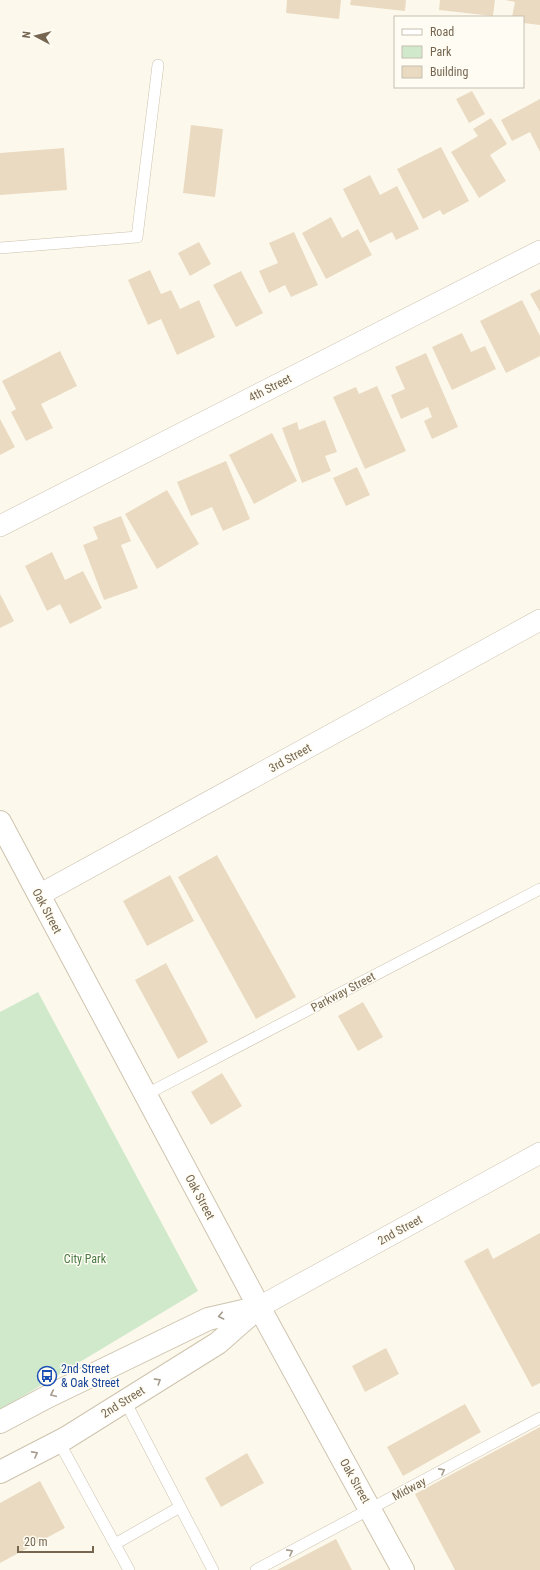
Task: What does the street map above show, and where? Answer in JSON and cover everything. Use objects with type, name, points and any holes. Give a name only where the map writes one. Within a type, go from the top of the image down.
[{"type":"street","name":"4th Street","points":[[0,526],[540,251]]},
{"type":"street","name":"3rd Street","points":[[39,895],[540,620]]},
{"type":"street","name":"Oak Street","points":[[0,822],[259,1307],[403,1570]]},
{"type":"street","name":"2nd Street","points":[[0,1472],[59,1442],[218,1343],[259,1307],[540,1153]]},
{"type":"street","name":"2nd Street","points":[[0,1422],[47,1397],[208,1319],[259,1307]]},
{"type":"lane","points":[[0,248],[137,237],[158,65]]},
{"type":"lane","name":"Parkway Street","points":[[145,1095],[540,889]]},
{"type":"lane","points":[[125,1401],[213,1570]]},
{"type":"lane","name":"Midway","points":[[256,1570],[540,1418]]},
{"type":"lane","points":[[59,1442],[129,1570]]},
{"type":"lane","points":[[115,1544],[180,1507]]},
{"type":"green space","name":"City Park","points":[[38,992],[198,1291],[0,1410],[0,1012]]},
{"type":"building","points":[[287,0],[341,0],[339,19],[286,13]]},
{"type":"building","points":[[351,0],[406,0],[405,11],[350,5]]},
{"type":"building","points":[[440,0],[495,0],[493,16],[439,10]]},
{"type":"building","points":[[505,0],[540,0],[540,25],[524,23],[524,16],[512,16],[515,2]]},
{"type":"building","points":[[472,91],[485,114],[469,123],[456,99]]},
{"type":"building","points":[[540,99],[540,152],[530,132],[512,141],[501,120]]},
{"type":"building","points":[[491,118],[507,144],[490,155],[506,181],[479,198],[451,152],[478,136],[473,129]]},
{"type":"building","points":[[191,125],[223,129],[215,197],[183,193]]},
{"type":"building","points":[[441,147],[469,201],[443,215],[440,210],[423,219],[397,169]]},
{"type":"building","points":[[64,148],[67,190],[0,195],[0,153]]},
{"type":"building","points":[[370,175],[380,195],[397,186],[419,229],[396,240],[392,232],[370,243],[343,189]]},
{"type":"building","points":[[331,217],[342,238],[358,229],[372,255],[326,279],[302,233]]},
{"type":"building","points":[[294,232],[318,285],[291,297],[285,285],[269,293],[259,271],[278,263],[269,243]]},
{"type":"building","points":[[199,242],[211,264],[190,276],[178,253]]},
{"type":"building","points":[[150,270],[161,294],[171,290],[180,309],[199,300],[215,337],[177,355],[161,319],[148,325],[128,280]]},
{"type":"building","points":[[241,271],[263,313],[236,327],[213,285]]},
{"type":"building","points":[[540,289],[540,312],[530,294]]},
{"type":"building","points":[[522,300],[540,336],[540,356],[506,373],[480,321]]},
{"type":"building","points":[[462,333],[471,352],[485,346],[496,369],[452,390],[432,347]]},
{"type":"building","points":[[60,351],[77,386],[41,404],[53,428],[26,441],[11,412],[16,409],[2,381]]},
{"type":"building","points":[[426,353],[458,427],[432,439],[424,421],[432,417],[428,407],[401,419],[391,395],[405,389],[395,367]]},
{"type":"building","points":[[377,386],[406,451],[365,469],[333,397],[356,387],[359,394]]},
{"type":"building","points":[[0,419],[15,447],[0,455]]},
{"type":"building","points":[[325,420],[337,452],[325,456],[331,471],[302,483],[282,428],[297,422],[299,430]]},
{"type":"building","points":[[272,433],[297,481],[254,504],[229,455]]},
{"type":"building","points":[[226,461],[250,519],[223,531],[212,507],[191,516],[177,482]]},
{"type":"building","points":[[357,467],[370,495],[346,506],[333,478]]},
{"type":"building","points":[[167,490],[199,544],[157,569],[125,514]]},
{"type":"building","points":[[121,516],[131,541],[121,545],[138,588],[104,600],[83,545],[98,539],[93,527]]},
{"type":"building","points":[[52,552],[65,580],[83,571],[102,608],[70,624],[60,604],[47,611],[25,566]]},
{"type":"building","points":[[0,594],[14,621],[0,628]]},
{"type":"building","points":[[217,855],[296,997],[256,1019],[178,877]]},
{"type":"building","points":[[170,875],[194,921],[147,946],[123,901]]},
{"type":"building","points":[[166,963],[208,1042],[178,1059],[135,980]]},
{"type":"building","points":[[363,1002],[383,1037],[358,1051],[338,1016]]},
{"type":"building","points":[[222,1073],[242,1106],[211,1125],[191,1092]]},
{"type":"building","points":[[540,1233],[540,1383],[532,1387],[464,1261],[488,1248],[493,1259]]},
{"type":"building","points":[[386,1348],[399,1374],[365,1392],[352,1366]]},
{"type":"building","points":[[465,1404],[481,1432],[403,1476],[387,1447]]},
{"type":"building","points":[[540,1427],[540,1570],[455,1570],[415,1494]]},
{"type":"building","points":[[247,1453],[264,1483],[221,1507],[205,1478]]},
{"type":"building","points":[[40,1481],[65,1528],[0,1563],[0,1503]]},
{"type":"building","points":[[336,1539],[352,1570],[277,1570]]},
{"type":"place","name":"2nd Street & Oak Street","points":[[47,1376]]}]
